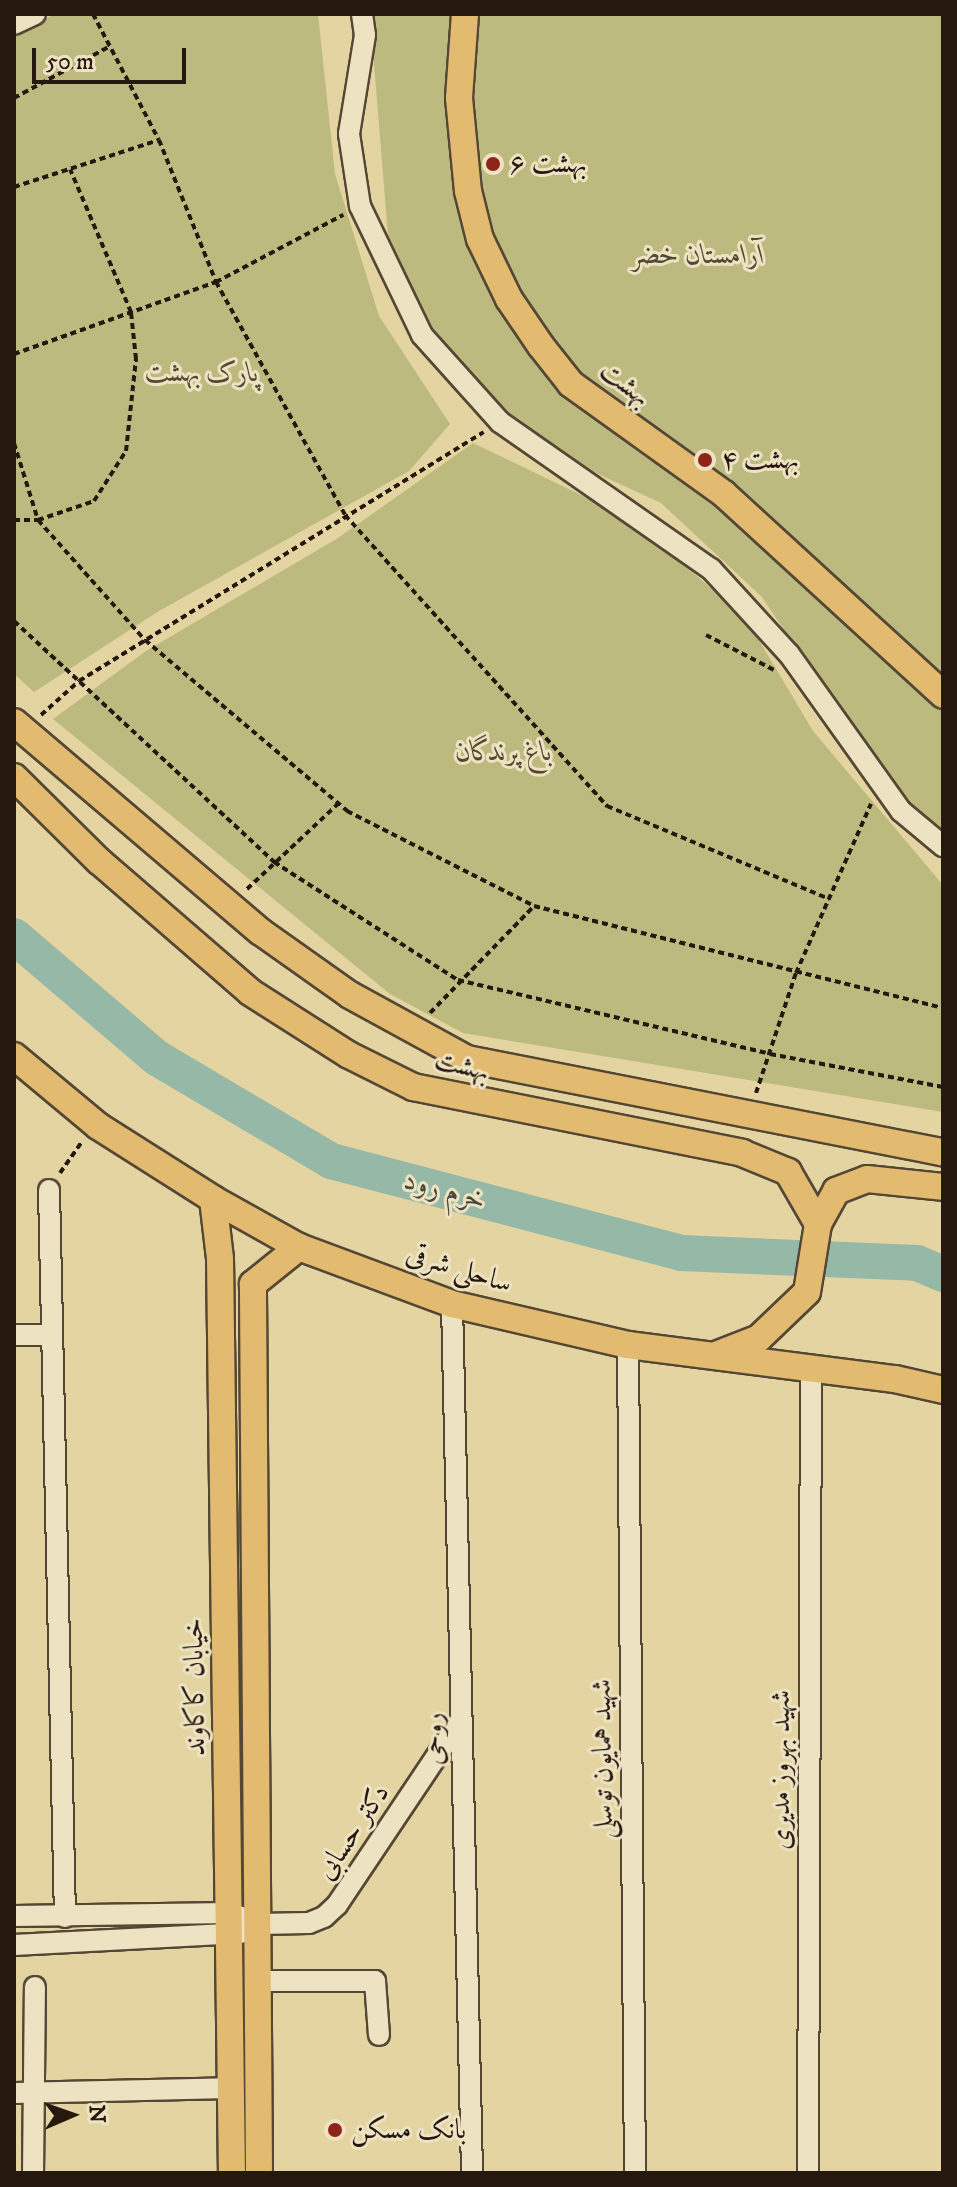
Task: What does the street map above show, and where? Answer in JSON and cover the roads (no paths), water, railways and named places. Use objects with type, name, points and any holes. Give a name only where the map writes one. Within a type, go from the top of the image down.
[{"type":"main road","name":"بهشت","points":[[465,14],[459,98],[468,191],[480,239],[509,299],[541,346],[571,384],[724,494],[943,695]]},
{"type":"main road","name":"بهشت","points":[[17,727],[230,906],[350,995],[467,1059],[943,1152]]},
{"type":"main road","name":"بهشت","points":[[14,777],[99,861],[250,992],[349,1055],[413,1087],[504,1109],[742,1153],[788,1172],[816,1235]]},
{"type":"main road","name":"ساحلی شرقی","points":[[14,1056],[98,1126],[213,1199],[299,1247],[452,1304],[628,1345],[811,1368],[943,1390]]},
{"type":"main road","points":[[467,1059],[504,1109]]},
{"type":"main road","points":[[716,1355],[759,1338],[807,1292],[816,1235],[836,1191],[867,1179],[943,1187]]},
{"type":"main road","name":"خیابان کاکاوند","points":[[213,1199],[219,1281],[232,1925],[232,2173]]},
{"type":"main road","points":[[253,1284],[299,1247]]},
{"type":"main road","points":[[219,1281],[225,1271],[236,1267],[246,1269],[253,1284],[259,2173]]},
{"type":"street","points":[[14,24],[35,14]]},
{"type":"street","points":[[362,14],[365,35],[349,134],[360,206],[422,335],[500,422],[711,569],[789,654],[901,811],[943,846]]},
{"type":"street","points":[[49,1190],[65,1917]]},
{"type":"street","name":"روحی","points":[[452,1304],[472,2173]]},
{"type":"street","points":[[14,1335],[52,1335]]},
{"type":"street","name":"شهید همایون توسلی","points":[[628,1345],[635,2173]]},
{"type":"street","name":"شهید بهروز مدیری","points":[[808,2173],[811,1368]]},
{"type":"street","name":"دکتر حسابی","points":[[14,1945],[232,1925],[309,1923],[337,1905],[461,1720]]},
{"type":"street","name":"دکتر حسابی","points":[[14,1916],[232,1925]]},
{"type":"street","points":[[258,1981],[375,1981],[379,2035]]},
{"type":"street","points":[[33,2173],[24,2093],[35,1987]]},
{"type":"street","points":[[24,2093],[230,2088]]},
{"type":"waterway","name":"خرم رود","points":[[14,936],[157,1058],[331,1161],[681,1253],[917,1263],[943,1274]]},
{"type":"place","name":"بهشت ۶","points":[[493,164]]},
{"type":"place","name":"بهشت ۴","points":[[705,460]]},
{"type":"place","name":"بانک مسکن","points":[[335,2130]]},
{"type":"park label","name":"آرامستان خضر","points":[[698,255]]},
{"type":"park label","name":"پارک بهشت","points":[[202,373]]},
{"type":"park label","name":"باغ پرندگان","points":[[504,752]]}]
